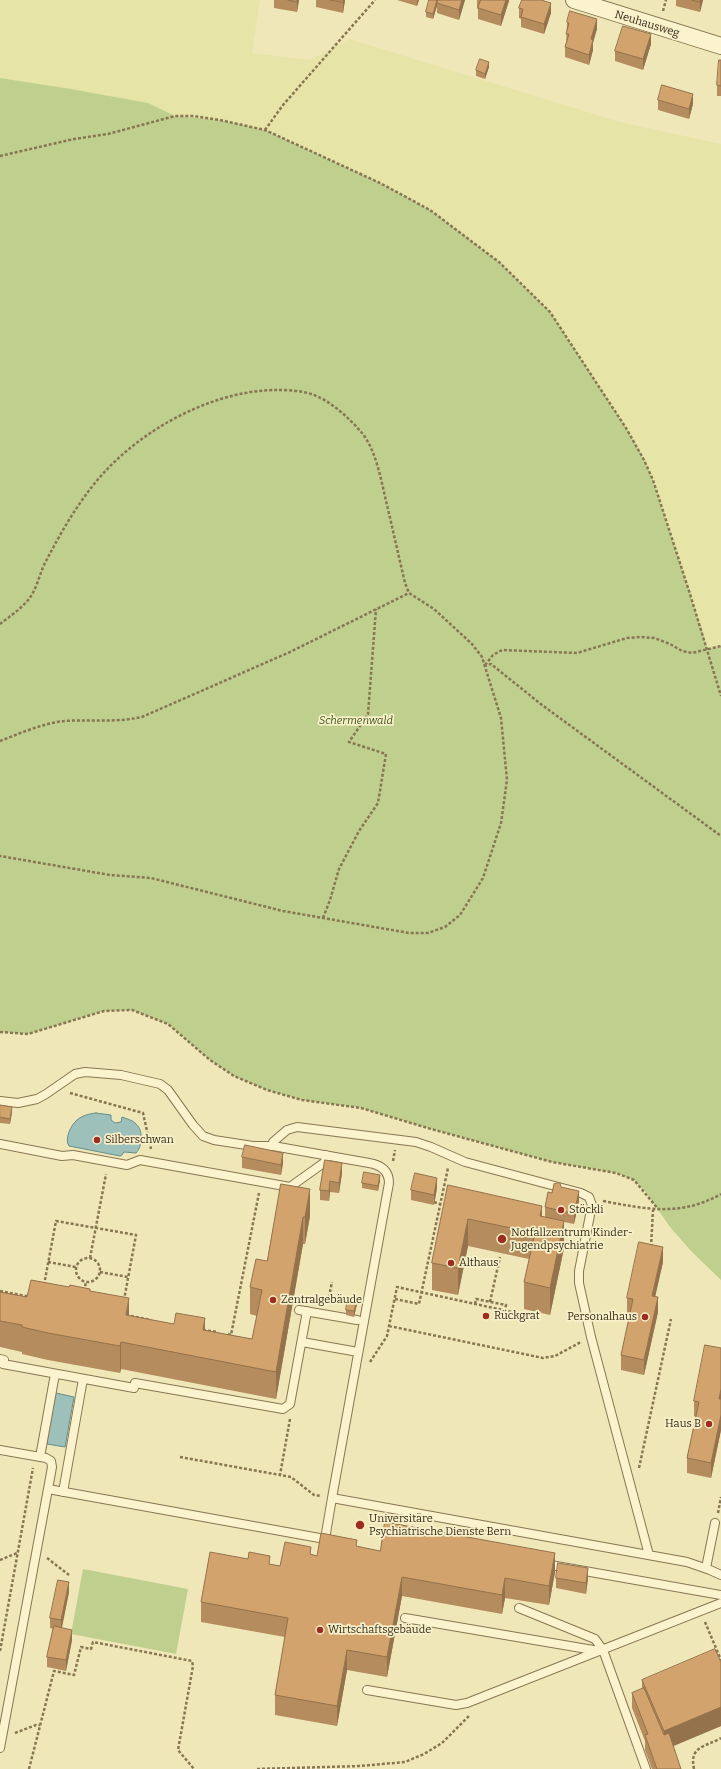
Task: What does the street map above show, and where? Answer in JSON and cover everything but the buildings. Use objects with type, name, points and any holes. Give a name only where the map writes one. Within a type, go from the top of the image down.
[{"type":"street","name":"Neuhausweg","points":[[574,0],[721,46]]},
{"type":"lane","points":[[0,1101],[27,1102],[46,1094],[75,1074],[85,1072],[106,1072],[147,1080],[160,1084],[168,1090],[193,1126],[203,1136],[214,1140],[253,1146],[273,1146],[375,1164],[386,1171],[389,1177],[332,1498],[328,1540],[48,1489]]},
{"type":"lane","points":[[273,1146],[273,1142],[287,1130],[297,1128],[416,1142],[465,1162],[582,1193],[591,1199],[592,1204],[578,1276],[591,1337],[634,1494],[649,1556]]},
{"type":"lane","points":[[0,1144],[62,1156],[73,1155],[127,1165],[140,1160],[290,1187],[325,1162],[326,1155]]},
{"type":"lane","points":[[0,1359],[4,1360],[3,1364],[83,1379],[134,1388],[135,1383],[283,1409],[290,1404],[302,1342],[303,1310],[358,1320]]},
{"type":"lane","points":[[302,1342],[358,1352]]},
{"type":"lane","points":[[38,1457],[55,1374]]},
{"type":"lane","points":[[63,1492],[83,1379]]},
{"type":"lane","points":[[0,1450],[48,1459],[52,1462],[0,1748]]},
{"type":"lane","points":[[332,1498],[687,1562],[721,1575]]},
{"type":"lane","points":[[706,1568],[715,1523]]},
{"type":"lane","points":[[533,1562],[721,1595]]},
{"type":"lane","points":[[367,1690],[456,1704],[467,1703],[721,1603]]},
{"type":"lane","points":[[519,1608],[595,1639],[601,1651],[646,1769]]},
{"type":"lane","points":[[405,1618],[601,1651]]},
{"type":"path","points":[[265,130],[287,100],[375,0]]},
{"type":"path","points":[[0,156],[74,139],[108,134],[175,116],[220,120],[265,130],[380,183],[430,210],[499,262],[550,312],[626,428],[644,460],[653,480],[708,650],[721,696]]},
{"type":"path","points":[[0,624],[31,596],[45,562],[88,492],[112,465],[133,445],[161,427],[202,405],[232,395],[290,390],[311,394],[326,401],[342,413],[362,434],[371,450],[378,469],[405,583],[410,593],[434,609],[472,644],[482,657],[501,718],[507,780],[501,823],[483,878],[460,915],[445,927],[428,933],[408,933],[283,911],[151,878],[110,875],[0,856]]},
{"type":"path","points":[[0,741],[45,725],[66,721],[103,722],[142,717],[296,649],[410,593]]},
{"type":"path","points":[[323,918],[339,869],[359,831],[378,803],[386,754],[349,742],[368,714],[376,609]]},
{"type":"path","points":[[484,666],[493,655],[502,650],[577,654],[626,638],[654,638],[692,654],[721,646]]},
{"type":"path","points":[[484,666],[491,664],[542,705],[721,836]]},
{"type":"path","points":[[0,1032],[28,1034],[104,1011],[132,1010],[168,1024],[210,1060],[234,1076],[267,1090],[302,1100],[361,1108],[552,1162],[616,1173],[634,1180],[659,1210]]},
{"type":"path","points":[[57,1086],[60,1090],[143,1113],[153,1157],[152,1162]]},
{"type":"path","points":[[395,1298],[419,1304],[450,1155]]},
{"type":"path","points":[[90,1258],[108,1161]]},
{"type":"path","points":[[200,1329],[231,1335],[261,1181]]},
{"type":"path","points":[[591,1199],[659,1210],[684,1207],[713,1199],[721,1194]]},
{"type":"path","points":[[434,1202],[440,1204]]},
{"type":"path","points":[[651,1252],[653,1210]]},
{"type":"path","points":[[42,1292],[56,1221],[136,1235],[122,1307]]},
{"type":"path","points":[[490,1302],[500,1257]]},
{"type":"path","points":[[90,1258],[98,1262],[100,1272],[94,1280],[86,1282],[78,1276],[76,1268],[82,1259],[90,1258]]},
{"type":"path","points":[[48,1262],[76,1268]]},
{"type":"path","points":[[100,1272],[128,1277]]},
{"type":"path","points":[[83,1294],[86,1282]]},
{"type":"path","points":[[326,1315],[332,1282]]},
{"type":"path","points":[[367,1366],[387,1336],[397,1287],[536,1317]]},
{"type":"path","points":[[0,1291],[34,1298]]},
{"type":"path","points":[[475,1304],[476,1299],[506,1305],[505,1310]]},
{"type":"path","points":[[121,1314],[152,1320]]},
{"type":"path","points":[[634,1494],[671,1319]]},
{"type":"path","points":[[389,1326],[543,1358],[555,1356],[591,1337]]},
{"type":"path","points":[[280,1475],[291,1412],[290,1404]]},
{"type":"path","points":[[0,1651],[38,1457]]},
{"type":"path","points":[[180,1458],[291,1477],[314,1495]]},
{"type":"path","points":[[36,1549],[69,1575]]},
{"type":"path","points":[[0,1560],[18,1553]]},
{"type":"path","points":[[700,1611],[721,1660]]},
{"type":"path","points":[[29,1769],[54,1672],[74,1675],[81,1648],[91,1650],[92,1642],[190,1659],[193,1662],[178,1750],[194,1769]]},
{"type":"path","points":[[257,1769],[360,1766],[405,1762],[424,1754],[442,1743],[462,1724],[485,1696]]},
{"type":"path","points":[[1,1738],[36,1725],[40,1725]]},
{"type":"path","points":[[694,1769],[692,1759],[694,1752],[699,1748],[720,1739]]},
{"type":"shaded area","points":[[0,0],[260,0],[252,53],[310,60],[349,39],[620,122],[721,144],[721,646],[708,650],[653,480],[644,459],[626,428],[579,357],[524,285],[499,262],[430,210],[380,183],[265,130],[220,120],[175,116],[148,103],[0,78]]},
{"type":"green space","name":"Schermenwald","points":[[0,78],[148,103],[175,116],[220,120],[265,130],[380,183],[430,210],[499,262],[550,312],[626,428],[644,459],[653,480],[708,649],[721,646],[721,1280],[691,1251],[670,1227],[645,1191],[634,1180],[616,1173],[552,1162],[361,1108],[302,1100],[267,1090],[234,1076],[210,1060],[168,1024],[132,1010],[104,1011],[28,1034],[0,1032]]},
{"type":"green space","points":[[83,1569],[188,1589],[176,1654],[71,1634]]},
{"type":"water","points":[[96,1113],[111,1115],[111,1120],[115,1123],[121,1122],[122,1117],[132,1121],[139,1127],[141,1143],[136,1153],[124,1152],[120,1156],[69,1146],[67,1140],[68,1136],[75,1122],[79,1118],[88,1114]]},
{"type":"water","points":[[56,1393],[74,1397],[65,1447],[47,1444]]},
{"type":"place","name":"Silberschwan","points":[[97,1140]]},
{"type":"place","name":"Stöckli","points":[[561,1210]]},
{"type":"place","name":"Notfallzentrum Kinder- Jugendpsychiatrie","points":[[502,1239]]},
{"type":"place","name":"Althaus","points":[[451,1263]]},
{"type":"place","name":"Zentralgebäude","points":[[273,1300]]},
{"type":"place","name":"Rückgrat","points":[[486,1316]]},
{"type":"place","name":"Personalhaus","points":[[645,1317]]},
{"type":"place","name":"Haus B","points":[[709,1424]]},
{"type":"place","name":"Universitäre Psychiatrische Dienste Bern","points":[[360,1525]]},
{"type":"place","name":"Wirtschaftsgebäude","points":[[320,1630]]}]
